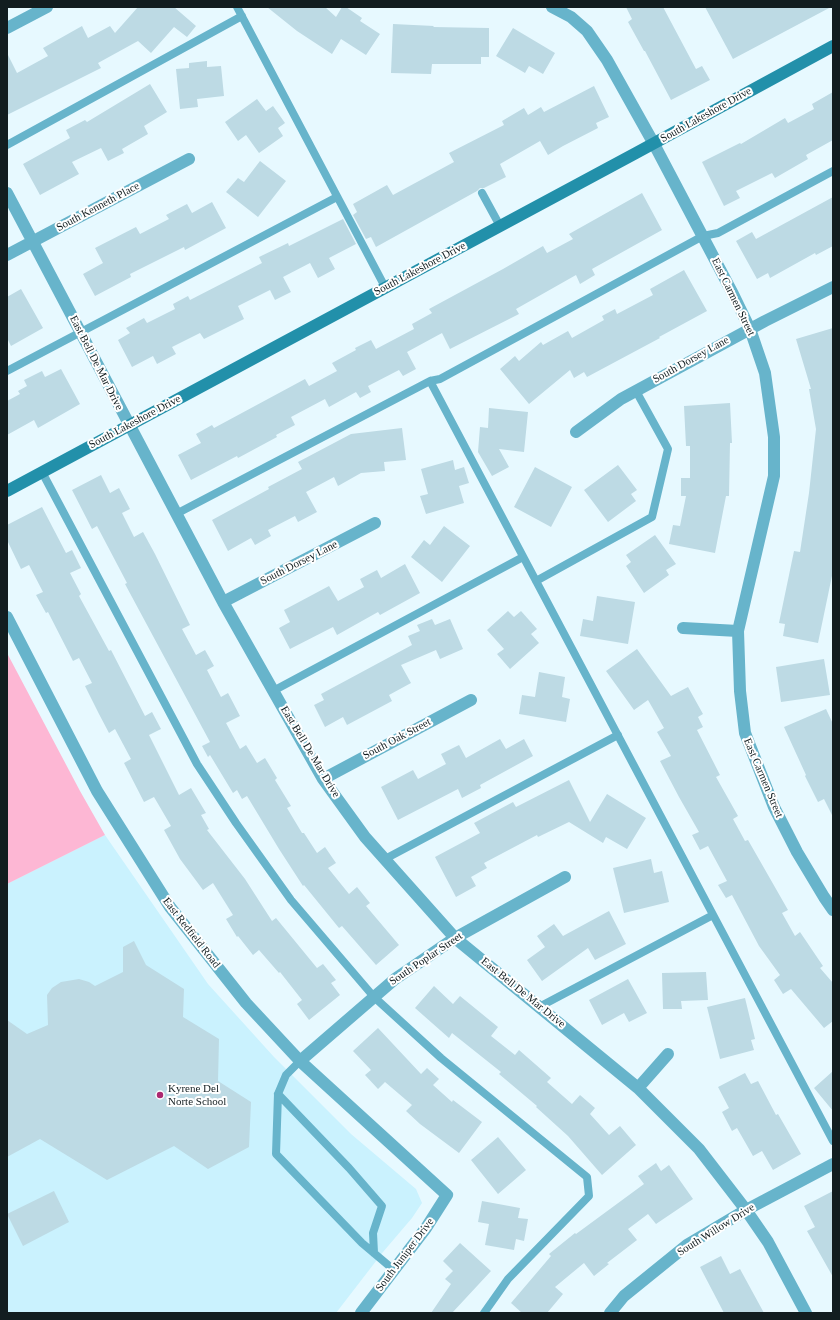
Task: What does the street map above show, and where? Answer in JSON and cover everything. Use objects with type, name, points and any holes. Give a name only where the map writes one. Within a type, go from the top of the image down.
[{"type":"street","points":[[7,28],[47,7]]},
{"type":"street","name":"East Carmen Street","points":[[552,7],[571,18],[588,31],[607,60],[654,144],[733,294],[750,329],[765,373],[774,437],[774,476],[738,631],[740,691],[745,733],[774,806],[797,852],[833,910]]},
{"type":"street","name":"South Lakeshore Drive","points":[[7,491],[654,144],[833,46]]},
{"type":"street","name":"South Kenneth Place","points":[[7,255],[189,159]]},
{"type":"street","name":"East Bell De Mar Drive","points":[[7,193],[128,425],[223,602],[323,779],[365,836],[455,938],[638,1088],[698,1148],[746,1210],[768,1242],[806,1313]]},
{"type":"street","name":"South Dorsey Lane","points":[[576,432],[621,399],[750,329],[833,287]]},
{"type":"street","name":"South Dorsey Lane","points":[[223,602],[375,523]]},
{"type":"street","name":"East Redfield Road","points":[[7,617],[96,790],[170,907],[246,1003],[300,1061],[447,1195]]},
{"type":"street","points":[[683,628],[738,631]]},
{"type":"street","name":"South Oak Street","points":[[323,779],[471,700]]},
{"type":"street","name":"South Poplar Street","points":[[300,1061],[395,979],[455,938],[565,877]]},
{"type":"street","points":[[638,1088],[668,1054]]},
{"type":"street","name":"South Willow Drive","points":[[610,1313],[624,1296],[687,1245],[746,1210],[833,1164]]},
{"type":"street","name":"South Juniper Drive","points":[[361,1313],[426,1228],[447,1195]]},
{"type":"lane","points":[[237,7],[385,288]]},
{"type":"lane","points":[[7,145],[242,16]]},
{"type":"lane","points":[[176,514],[430,381],[440,379],[703,236],[718,233],[833,171]]},
{"type":"lane","points":[[482,193],[500,226]]},
{"type":"lane","points":[[7,371],[337,197]]},
{"type":"lane","points":[[430,381],[833,1141]]},
{"type":"lane","points":[[536,581],[652,518],[668,449],[636,391]]},
{"type":"lane","points":[[42,472],[197,764],[236,824],[291,900],[374,997],[441,1058],[587,1177],[590,1196],[508,1279],[484,1313]]},
{"type":"lane","points":[[273,690],[523,557]]},
{"type":"lane","points":[[385,859],[618,735]]},
{"type":"lane","points":[[539,1007],[713,915]]},
{"type":"lane","points":[[300,1061],[286,1075],[278,1094],[276,1154],[362,1243],[394,1270]]},
{"type":"lane","points":[[278,1094],[349,1168],[382,1206],[373,1232],[374,1253]]},
{"type":"shaded area","points":[[7,653],[105,835],[7,884]]},
{"type":"shaded area","name":"Kyrene Del Norte School","points":[[105,835],[208,984],[274,1057],[351,1134],[416,1189],[422,1203],[412,1218],[383,1252],[336,1313],[7,1313],[7,884]]},
{"type":"building","points":[[138,7],[174,7],[196,26],[187,37],[174,27],[151,53],[138,41],[98,63],[101,68],[7,115],[7,53],[17,73],[48,56],[43,48],[82,26],[88,38],[110,26],[115,33]]},
{"type":"building","points":[[267,7],[325,7],[336,17],[342,7],[346,7],[362,18],[360,21],[380,34],[366,55],[341,39],[332,54],[297,31]]},
{"type":"building","points":[[626,7],[663,7],[696,69],[702,66],[710,80],[671,100],[628,22],[632,19]]},
{"type":"building","points":[[705,7],[831,7],[733,59]]},
{"type":"building","points":[[393,24],[434,26],[433,27],[489,28],[489,57],[481,57],[481,64],[432,64],[431,74],[391,73]]},
{"type":"building","points":[[513,28],[555,53],[543,74],[529,66],[525,73],[496,56]]},
{"type":"building","points":[[207,61],[207,67],[221,66],[224,96],[197,99],[198,107],[180,109],[176,69],[189,68],[189,63]]},
{"type":"building","points":[[150,84],[167,112],[144,126],[148,134],[122,149],[124,153],[108,161],[101,148],[72,162],[79,174],[40,195],[23,164],[70,138],[66,130],[85,120],[87,122]]},
{"type":"building","points":[[594,86],[609,117],[596,123],[598,128],[548,155],[540,141],[500,164],[506,177],[484,188],[480,188],[376,247],[371,237],[366,239],[353,215],[357,212],[353,204],[387,185],[393,195],[454,162],[449,153],[504,125],[502,121],[524,108],[528,115],[541,107],[544,112]]},
{"type":"building","points":[[833,92],[833,140],[806,155],[808,159],[775,178],[772,173],[736,191],[740,198],[724,206],[702,162],[740,143],[741,144],[785,118],[788,123],[814,109],[812,104]]},
{"type":"building","points":[[257,99],[266,111],[273,106],[285,123],[278,128],[283,136],[259,153],[246,135],[238,141],[225,122]]},
{"type":"building","points":[[260,161],[286,181],[258,217],[226,192],[238,178],[244,182]]},
{"type":"building","points":[[642,193],[662,230],[592,269],[595,275],[580,284],[576,275],[516,309],[519,314],[450,349],[442,333],[407,352],[416,369],[403,376],[399,370],[368,386],[371,392],[360,398],[356,392],[329,407],[325,399],[291,417],[295,425],[276,435],[277,437],[238,458],[237,456],[191,480],[178,455],[201,443],[196,434],[212,425],[214,428],[305,379],[309,386],[337,371],[332,363],[356,350],[355,348],[371,340],[376,349],[414,329],[412,324],[432,313],[429,309],[543,246],[547,253],[573,239],[569,234]]},
{"type":"building","points":[[833,197],[833,246],[816,255],[815,253],[770,278],[768,273],[757,279],[736,241],[752,232],[756,239]]},
{"type":"building","points":[[212,202],[226,228],[185,250],[184,247],[130,274],[131,277],[95,296],[83,274],[103,263],[95,248],[136,227],[140,234],[169,219],[166,215],[187,204],[192,213]]},
{"type":"building","points":[[343,219],[356,244],[329,258],[335,269],[318,278],[310,263],[283,277],[291,292],[275,300],[270,290],[238,306],[244,319],[204,339],[200,333],[172,347],[176,354],[157,364],[153,356],[132,367],[118,340],[130,333],[126,328],[144,318],[147,323],[175,309],[173,304],[188,296],[190,300],[262,263],[259,257],[288,243],[289,246]]},
{"type":"building","points":[[684,270],[707,311],[659,337],[660,338],[587,377],[584,372],[574,378],[570,370],[529,404],[500,369],[515,356],[519,361],[541,342],[543,345],[568,331],[572,338],[604,320],[602,316],[615,309],[617,314],[653,295],[650,289]]},
{"type":"building","points":[[21,289],[43,328],[11,346],[7,338],[7,297]]},
{"type":"building","points":[[833,328],[833,571],[818,643],[783,636],[785,624],[779,623],[794,551],[800,552],[809,493],[816,429],[809,389],[811,389],[796,339]]},
{"type":"building","points":[[61,369],[80,404],[38,428],[34,420],[7,435],[7,401],[20,394],[18,391],[27,386],[24,380],[42,371],[45,377]]},
{"type":"building","points":[[730,403],[732,443],[730,443],[729,496],[726,496],[715,553],[669,544],[673,525],[680,526],[686,496],[681,496],[681,478],[690,478],[690,446],[686,446],[684,406]]},
{"type":"building","points":[[489,408],[528,412],[524,452],[499,449],[509,467],[492,476],[478,452],[480,427],[488,428]]},
{"type":"building","points":[[402,428],[406,460],[384,462],[385,471],[361,473],[338,486],[334,477],[306,492],[317,512],[298,522],[295,516],[268,530],[271,536],[255,545],[251,538],[228,551],[212,520],[302,469],[298,462],[351,434]]},
{"type":"building","points":[[453,460],[455,470],[464,467],[469,483],[459,486],[464,503],[426,514],[420,496],[428,494],[421,469]]},
{"type":"building","points":[[618,465],[637,490],[631,494],[636,501],[608,522],[584,490]]},
{"type":"building","points":[[535,467],[572,487],[551,527],[514,507]]},
{"type":"building","points":[[101,475],[110,493],[119,488],[130,509],[122,513],[134,537],[143,532],[190,625],[182,629],[196,655],[205,650],[214,666],[207,670],[221,697],[228,693],[240,716],[226,723],[240,749],[246,745],[257,763],[265,758],[277,778],[275,780],[291,806],[287,808],[302,833],[304,833],[317,853],[325,847],[336,863],[328,868],[349,894],[357,887],[370,903],[366,906],[399,945],[376,965],[342,926],[339,928],[304,885],[303,886],[247,796],[242,799],[237,790],[233,793],[210,755],[208,757],[202,746],[210,742],[125,584],[127,583],[97,526],[92,529],[72,490]]},
{"type":"building","points":[[42,507],[66,553],[72,550],[81,568],[70,573],[81,594],[79,596],[109,651],[111,650],[145,716],[152,712],[161,729],[149,735],[179,795],[191,788],[206,813],[201,815],[209,829],[207,830],[245,879],[272,921],[276,918],[317,968],[323,964],[336,980],[331,983],[340,995],[309,1020],[297,1004],[302,1000],[280,972],[279,973],[259,950],[253,955],[238,936],[237,937],[226,919],[233,915],[213,883],[203,890],[180,859],[164,830],[171,826],[154,797],[144,802],[124,763],[131,759],[115,729],[109,733],[85,686],[92,683],[79,658],[73,661],[48,612],[46,613],[36,595],[43,592],[29,565],[21,569],[7,540],[7,525]]},
{"type":"building","points":[[444,526],[470,546],[442,582],[411,557],[424,540],[430,545]]},
{"type":"building","points":[[655,535],[676,564],[666,570],[669,575],[644,593],[626,566],[631,562],[626,555]]},
{"type":"building","points":[[405,564],[420,593],[380,615],[378,612],[337,635],[333,627],[290,649],[279,628],[290,622],[284,610],[329,586],[338,601],[364,587],[360,579],[377,570],[381,578]]},
{"type":"building","points":[[597,596],[635,602],[628,644],[580,636],[583,619],[593,621]]},
{"type":"building","points":[[508,611],[514,617],[521,611],[537,629],[531,634],[539,643],[510,669],[497,654],[504,649],[487,630]]},
{"type":"building","points":[[432,619],[435,625],[450,619],[463,649],[440,659],[436,650],[401,665],[411,683],[389,695],[392,701],[347,725],[343,717],[325,727],[314,705],[324,700],[321,694],[412,645],[408,636],[420,631],[417,625]]},
{"type":"building","points":[[637,649],[671,696],[688,687],[703,714],[698,717],[703,727],[697,730],[720,775],[716,777],[738,816],[733,819],[745,841],[748,840],[788,910],[782,913],[795,936],[800,932],[823,966],[820,968],[833,983],[833,1021],[824,1028],[791,989],[783,994],[774,980],[780,975],[759,946],[732,895],[726,898],[718,885],[727,881],[708,846],[700,850],[692,835],[699,832],[660,761],[671,756],[657,732],[664,728],[648,700],[634,710],[606,671]]},
{"type":"building","points":[[824,659],[830,695],[781,702],[776,667]]},
{"type":"building","points":[[539,672],[565,677],[562,697],[570,699],[566,722],[519,714],[522,695],[535,697]]},
{"type":"building","points":[[826,709],[833,724],[833,817],[824,799],[818,802],[784,727]]},
{"type":"building","points":[[500,739],[506,749],[524,739],[533,756],[480,785],[481,788],[462,798],[458,789],[398,820],[381,787],[413,770],[418,779],[446,764],[441,754],[459,745],[466,758]]},
{"type":"building","points":[[569,780],[590,822],[607,794],[646,818],[627,849],[606,837],[603,843],[569,822],[538,837],[537,835],[484,863],[487,868],[471,877],[476,886],[456,897],[435,857],[480,833],[474,823],[513,802],[516,807]]},
{"type":"building","points":[[651,859],[654,873],[662,871],[669,902],[624,913],[613,868]]},
{"type":"building","points":[[609,911],[626,944],[595,960],[588,948],[542,981],[527,960],[545,947],[537,936],[554,924],[563,936]]},
{"type":"building","points":[[134,941],[146,965],[184,989],[183,1017],[219,1039],[218,1081],[251,1102],[249,1147],[208,1169],[174,1146],[107,1180],[40,1139],[7,1157],[7,1020],[27,1034],[48,1025],[47,995],[52,988],[61,982],[79,979],[89,982],[95,986],[123,972],[123,947]]},
{"type":"building","points":[[706,972],[708,1000],[681,1001],[682,1009],[663,1009],[662,973]]},
{"type":"building","points":[[628,979],[647,1013],[629,1022],[624,1013],[602,1025],[589,1000]]},
{"type":"building","points":[[434,986],[453,1004],[460,996],[498,1027],[491,1036],[515,1055],[519,1050],[551,1078],[547,1082],[572,1104],[580,1095],[595,1108],[590,1114],[609,1135],[620,1126],[636,1145],[602,1175],[568,1136],[536,1107],[537,1106],[499,1074],[501,1072],[452,1033],[449,1038],[415,1008]]},
{"type":"building","points":[[745,998],[755,1039],[751,1040],[754,1050],[720,1059],[707,1007]]},
{"type":"building","points":[[378,1028],[421,1074],[427,1068],[439,1079],[433,1085],[452,1102],[453,1100],[482,1122],[459,1153],[420,1124],[406,1111],[412,1105],[385,1082],[378,1089],[365,1075],[371,1070],[353,1051]]},
{"type":"building","points":[[833,1071],[833,1111],[814,1088]]},
{"type":"building","points":[[745,1073],[751,1084],[758,1081],[776,1115],[778,1114],[801,1154],[773,1170],[762,1151],[753,1156],[737,1128],[732,1131],[722,1112],[729,1108],[718,1087]]},
{"type":"building","points":[[498,1137],[526,1170],[498,1194],[471,1160]]},
{"type":"building","points":[[656,1163],[661,1171],[669,1165],[693,1199],[656,1224],[648,1214],[628,1229],[637,1240],[607,1263],[609,1264],[594,1276],[584,1263],[555,1287],[563,1294],[547,1313],[522,1313],[511,1303],[551,1256],[549,1254],[575,1233],[576,1234],[644,1184],[638,1176]]},
{"type":"building","points":[[54,1191],[69,1222],[23,1246],[7,1214]]},
{"type":"building","points":[[833,1191],[833,1277],[807,1231],[815,1227],[804,1206]]},
{"type":"building","points":[[482,1201],[520,1208],[518,1218],[528,1219],[524,1241],[516,1239],[514,1250],[485,1245],[489,1224],[478,1222]]},
{"type":"building","points":[[460,1243],[491,1271],[452,1313],[431,1313],[451,1284],[445,1279],[453,1271],[443,1261]]},
{"type":"building","points":[[721,1256],[730,1274],[740,1269],[764,1313],[724,1313],[700,1267]]},
{"type":"place","name":"Kyrene Del Norte School","points":[[160,1095]]}]
